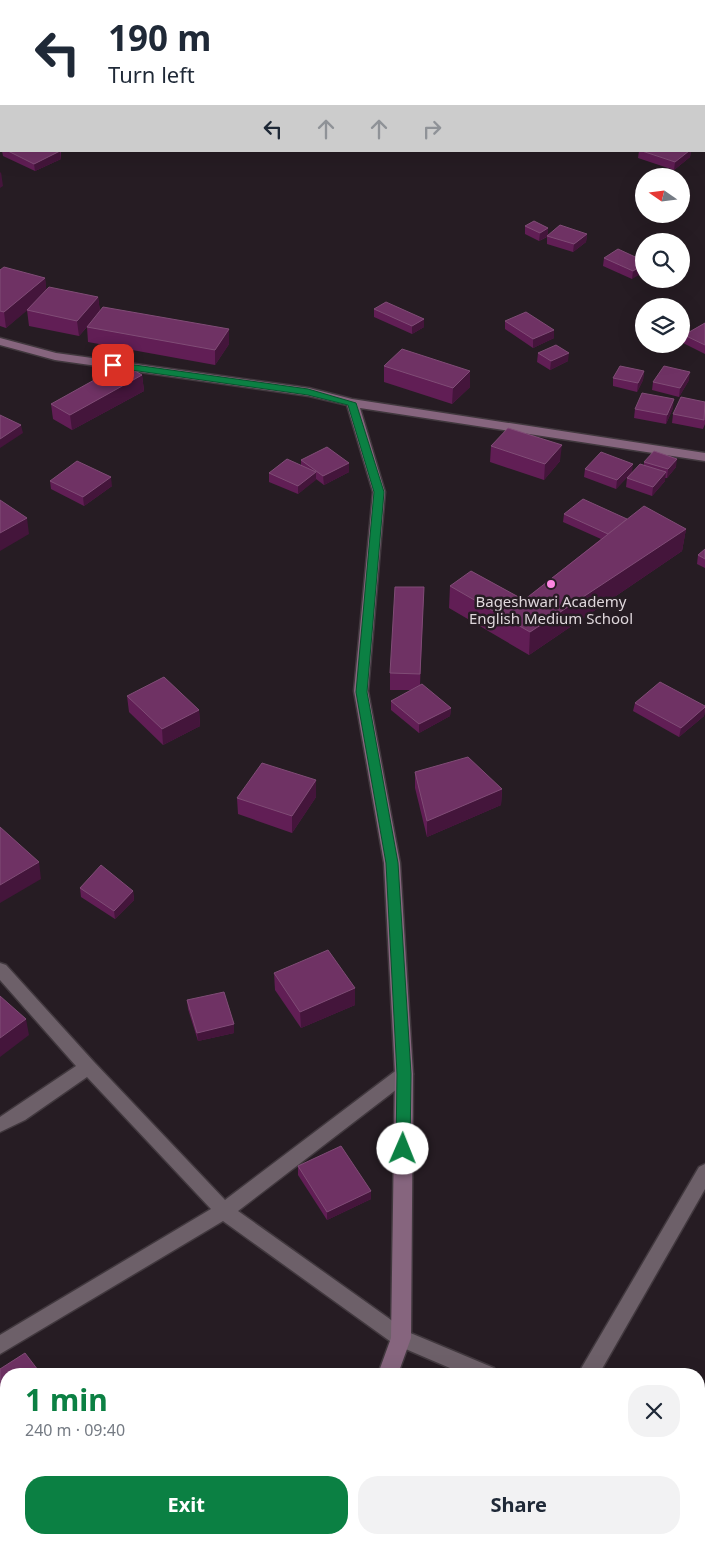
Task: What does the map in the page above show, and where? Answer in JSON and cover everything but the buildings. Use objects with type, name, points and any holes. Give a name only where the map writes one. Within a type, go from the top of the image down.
[{"type":"street","points":[[0,341],[55,356],[308,392],[352,403],[705,457]]},
{"type":"street","points":[[352,403],[379,492],[361,692],[392,863],[404,1074],[401,1338],[390,1368]]},
{"type":"street","points":[[0,969],[88,1067],[224,1212],[401,1338],[473,1368]]},
{"type":"street","points":[[0,1125],[19,1115],[88,1067]]},
{"type":"street","points":[[0,1345],[224,1212],[404,1074]]},
{"type":"street","points":[[591,1368],[705,1172]]},
{"type":"place","name":"Bageshwari Academy English Medium School","points":[[551,584]]},
{"type":"route","points":[[113,365],[308,392],[352,403],[379,492],[361,692],[392,863],[404,1074],[403,1149]]}]
